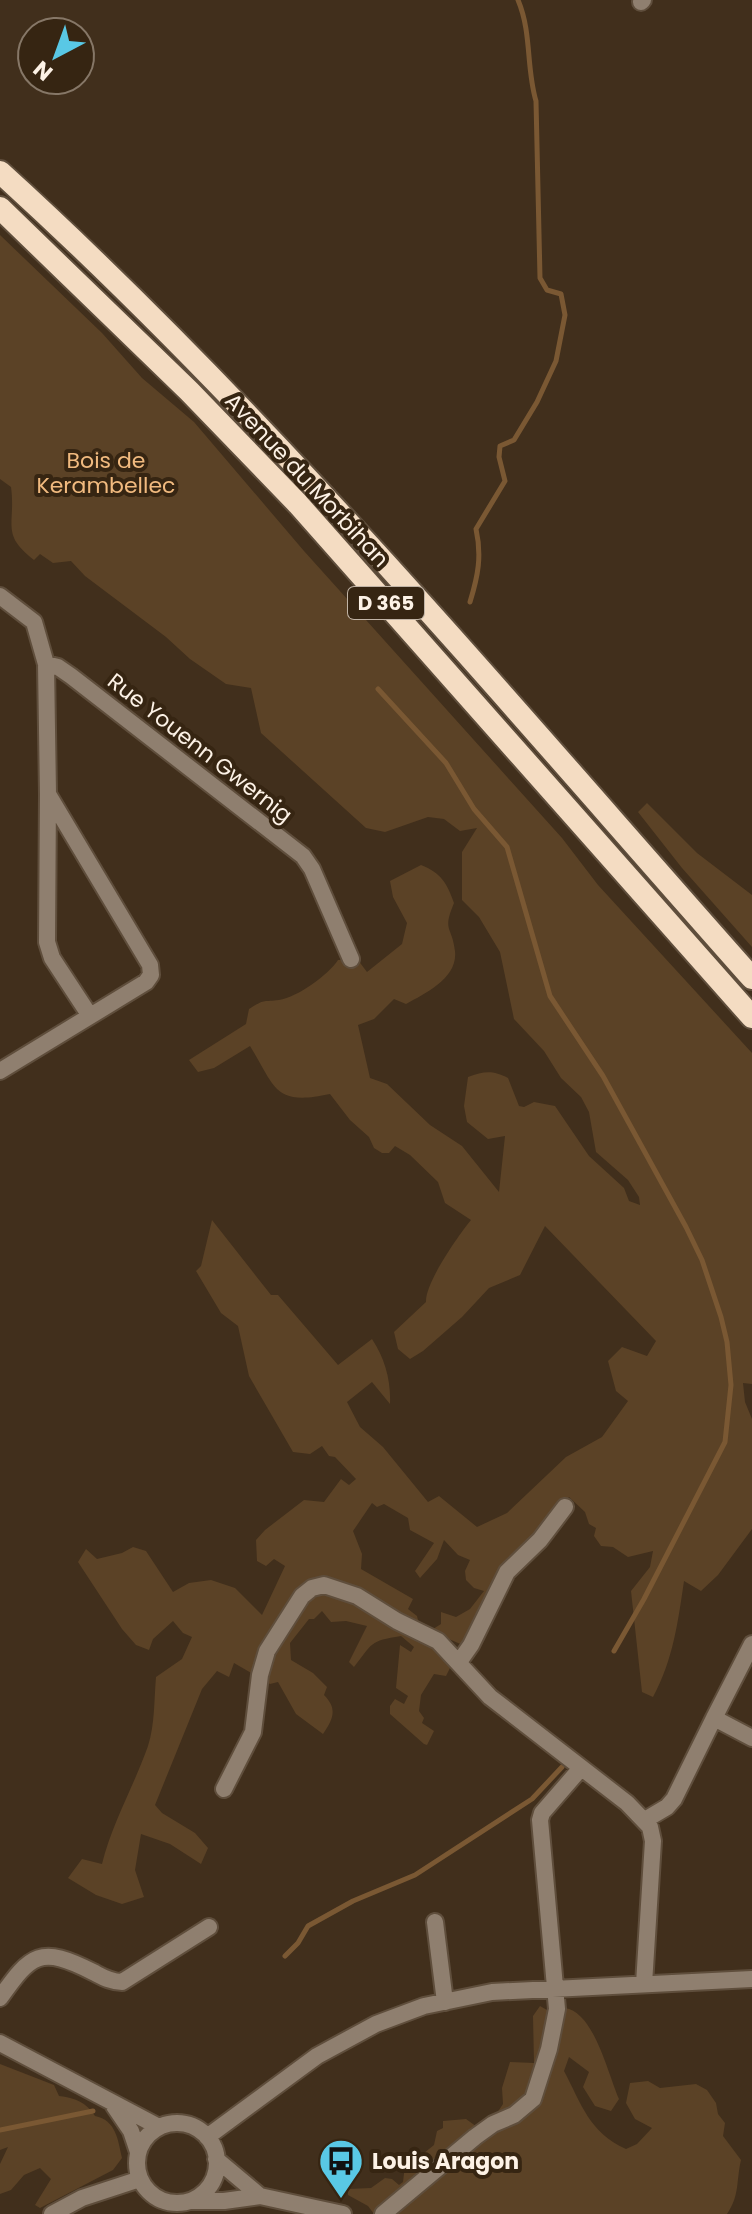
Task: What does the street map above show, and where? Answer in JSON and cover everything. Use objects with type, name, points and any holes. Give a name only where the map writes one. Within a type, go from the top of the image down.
[{"type":"highway","name":"Avenue du Morbihan","points":[[0,172],[52,219],[230,396],[346,521],[752,978]]},
{"type":"highway","name":"Avenue du Morbihan","points":[[0,208],[189,391],[298,504],[752,1017]]},
{"type":"street","points":[[0,596],[34,622],[46,664],[48,950],[90,1016]]},
{"type":"street","name":"Rue Youenn Gwernig","points":[[46,664],[58,667],[71,676],[303,856],[312,869],[351,959]]},
{"type":"street","points":[[0,1070],[146,982],[152,970],[48,794]]},
{"type":"street","points":[[459,1662],[471,1645],[507,1572],[540,1540],[565,1507]]},
{"type":"street","points":[[224,1789],[253,1732],[260,1675],[267,1651],[296,1605],[312,1588],[332,1586],[357,1596],[397,1621],[433,1637],[490,1697],[645,1820],[653,1835],[653,1849],[644,1984]]},
{"type":"street","points":[[645,1820],[674,1799],[752,1644]]},
{"type":"street","points":[[714,1718],[752,1738]]},
{"type":"street","points":[[383,2214],[475,2137],[493,2124],[514,2115],[533,2099],[557,2009],[540,1820],[542,1813],[581,1768]]},
{"type":"street","points":[[435,1922],[445,2002]]},
{"type":"street","points":[[0,1998],[19,1970],[37,1958],[63,1959],[111,1981],[122,1982],[209,1927]]},
{"type":"street","points":[[207,2137],[280,2081],[339,2043],[391,2017],[492,1992],[752,1979]]},
{"type":"street","points":[[0,2043],[159,2127]]},
{"type":"street","points":[[110,2102],[131,2131],[138,2152],[140,2179],[146,2189],[166,2202],[224,2201],[260,2196],[343,2214]]},
{"type":"street","points":[[138,2152],[149,2134],[159,2127],[184,2124],[196,2128],[207,2137],[216,2159],[260,2196]]},
{"type":"street","points":[[190,2201],[212,2181],[216,2159]]},
{"type":"street","points":[[52,2214],[82,2198],[140,2179]]},
{"type":"green space","name":"Bois de Kerambellec","points":[[0,235],[102,333],[142,378],[194,422],[304,551],[562,838],[598,885],[752,1053],[752,1384],[743,1383],[745,1402],[752,1419],[752,1529],[718,1575],[701,1591],[684,1581],[670,1655],[653,1697],[642,1692],[631,1591],[650,1567],[653,1551],[628,1557],[613,1547],[601,1546],[594,1536],[596,1528],[589,1524],[585,1512],[569,1497],[549,1517],[465,1646],[435,1633],[433,1629],[441,1624],[441,1612],[456,1617],[470,1609],[484,1591],[474,1588],[466,1580],[465,1571],[470,1560],[458,1555],[444,1540],[437,1559],[420,1578],[415,1571],[434,1543],[410,1530],[408,1518],[384,1504],[377,1507],[372,1503],[353,1531],[362,1554],[361,1569],[413,1599],[408,1609],[417,1616],[450,1668],[446,1676],[434,1674],[421,1695],[419,1711],[424,1718],[422,1723],[434,1731],[427,1745],[390,1714],[390,1706],[395,1699],[404,1704],[408,1696],[396,1688],[400,1645],[411,1652],[414,1647],[401,1636],[377,1642],[354,1667],[349,1662],[367,1626],[346,1621],[331,1622],[322,1611],[314,1619],[309,1619],[290,1643],[291,1660],[313,1673],[327,1687],[324,1695],[331,1705],[332,1714],[323,1734],[296,1714],[278,1682],[270,1684],[234,1663],[229,1677],[217,1671],[202,1689],[155,1805],[162,1813],[195,1833],[208,1848],[201,1864],[170,1844],[141,1834],[135,1870],[144,1897],[122,1904],[96,1895],[68,1878],[82,1859],[102,1864],[111,1834],[148,1746],[156,1677],[182,1659],[192,1637],[183,1633],[173,1621],[153,1639],[149,1650],[136,1645],[78,1562],[86,1549],[97,1559],[133,1547],[146,1551],[173,1592],[189,1583],[211,1580],[235,1588],[262,1615],[285,1566],[274,1559],[266,1566],[257,1561],[256,1540],[304,1500],[324,1502],[341,1479],[349,1485],[356,1479],[322,1446],[310,1454],[293,1452],[249,1376],[238,1326],[221,1313],[196,1271],[201,1266],[212,1220],[271,1295],[278,1295],[338,1365],[372,1339],[386,1370],[390,1404],[372,1382],[347,1402],[360,1427],[383,1447],[428,1502],[439,1496],[477,1527],[507,1513],[566,1457],[602,1437],[628,1401],[616,1391],[608,1361],[622,1347],[647,1356],[656,1341],[545,1226],[520,1275],[489,1288],[462,1317],[410,1359],[398,1349],[394,1332],[426,1302],[436,1272],[471,1220],[445,1203],[438,1182],[410,1155],[395,1146],[389,1153],[374,1148],[369,1137],[350,1120],[330,1094],[298,1097],[279,1090],[250,1046],[214,1068],[198,1072],[189,1060],[246,1024],[249,1009],[261,1002],[287,998],[303,990],[338,960],[358,960],[367,972],[402,944],[407,923],[393,897],[390,881],[421,865],[442,880],[454,903],[448,924],[455,961],[446,977],[431,990],[406,1004],[394,999],[374,1019],[358,1025],[370,1078],[387,1084],[430,1125],[462,1146],[499,1192],[505,1136],[488,1139],[467,1122],[464,1106],[468,1077],[488,1072],[503,1075],[508,1078],[519,1106],[534,1102],[555,1106],[589,1156],[624,1188],[629,1201],[640,1205],[639,1197],[628,1180],[596,1152],[589,1112],[581,1097],[561,1078],[544,1051],[514,1019],[500,952],[479,917],[462,900],[462,852],[477,828],[460,831],[444,819],[428,817],[385,832],[366,828],[261,733],[251,688],[226,684],[190,659],[85,576],[71,561],[53,563],[40,554],[34,560],[17,543],[12,528],[11,487],[0,479]]},
{"type":"green space","points":[[647,803],[697,853],[752,895],[752,947],[682,868],[638,812]]},
{"type":"green space","points":[[540,2006],[560,2026],[565,2008],[575,2012],[592,2032],[619,2099],[611,2111],[595,2106],[583,2087],[589,2072],[569,2057],[564,2071],[595,2126],[626,2149],[637,2144],[652,2128],[635,2119],[626,2103],[630,2083],[648,2081],[660,2088],[696,2084],[707,2090],[725,2123],[723,2136],[741,2160],[736,2194],[727,2214],[374,2214],[368,2206],[348,2195],[348,2189],[371,2188],[385,2178],[399,2185],[403,2182],[405,2165],[434,2145],[437,2131],[443,2128],[443,2121],[466,2119],[484,2132],[499,2121],[497,2113],[503,2104],[502,2088],[510,2062],[534,2063],[533,2016]]},
{"type":"green space","points":[[0,2064],[54,2085],[59,2096],[80,2102],[95,2116],[108,2122],[115,2132],[122,2158],[113,2170],[40,2208],[35,2205],[51,2179],[40,2168],[24,2175],[11,2190],[0,2194],[0,2164],[8,2147],[0,2150]]},
{"type":"waterway","points":[[470,602],[478,566],[476,529],[505,481],[499,457],[500,446],[514,440],[537,402],[556,361],[565,315],[561,294],[547,290],[540,278],[536,101],[525,25],[518,0]]},
{"type":"waterway","points":[[378,689],[446,763],[474,809],[507,847],[550,996],[603,1076],[686,1227],[702,1260],[721,1317],[731,1385],[725,1442],[614,1651]]},
{"type":"waterway","points":[[285,1956],[298,1943],[308,1926],[353,1901],[415,1875],[532,1799],[562,1767]]},
{"type":"waterway","points":[[0,2130],[93,2111]]},
{"type":"place","name":"Louis Aragon","points":[[341,2200]]}]
